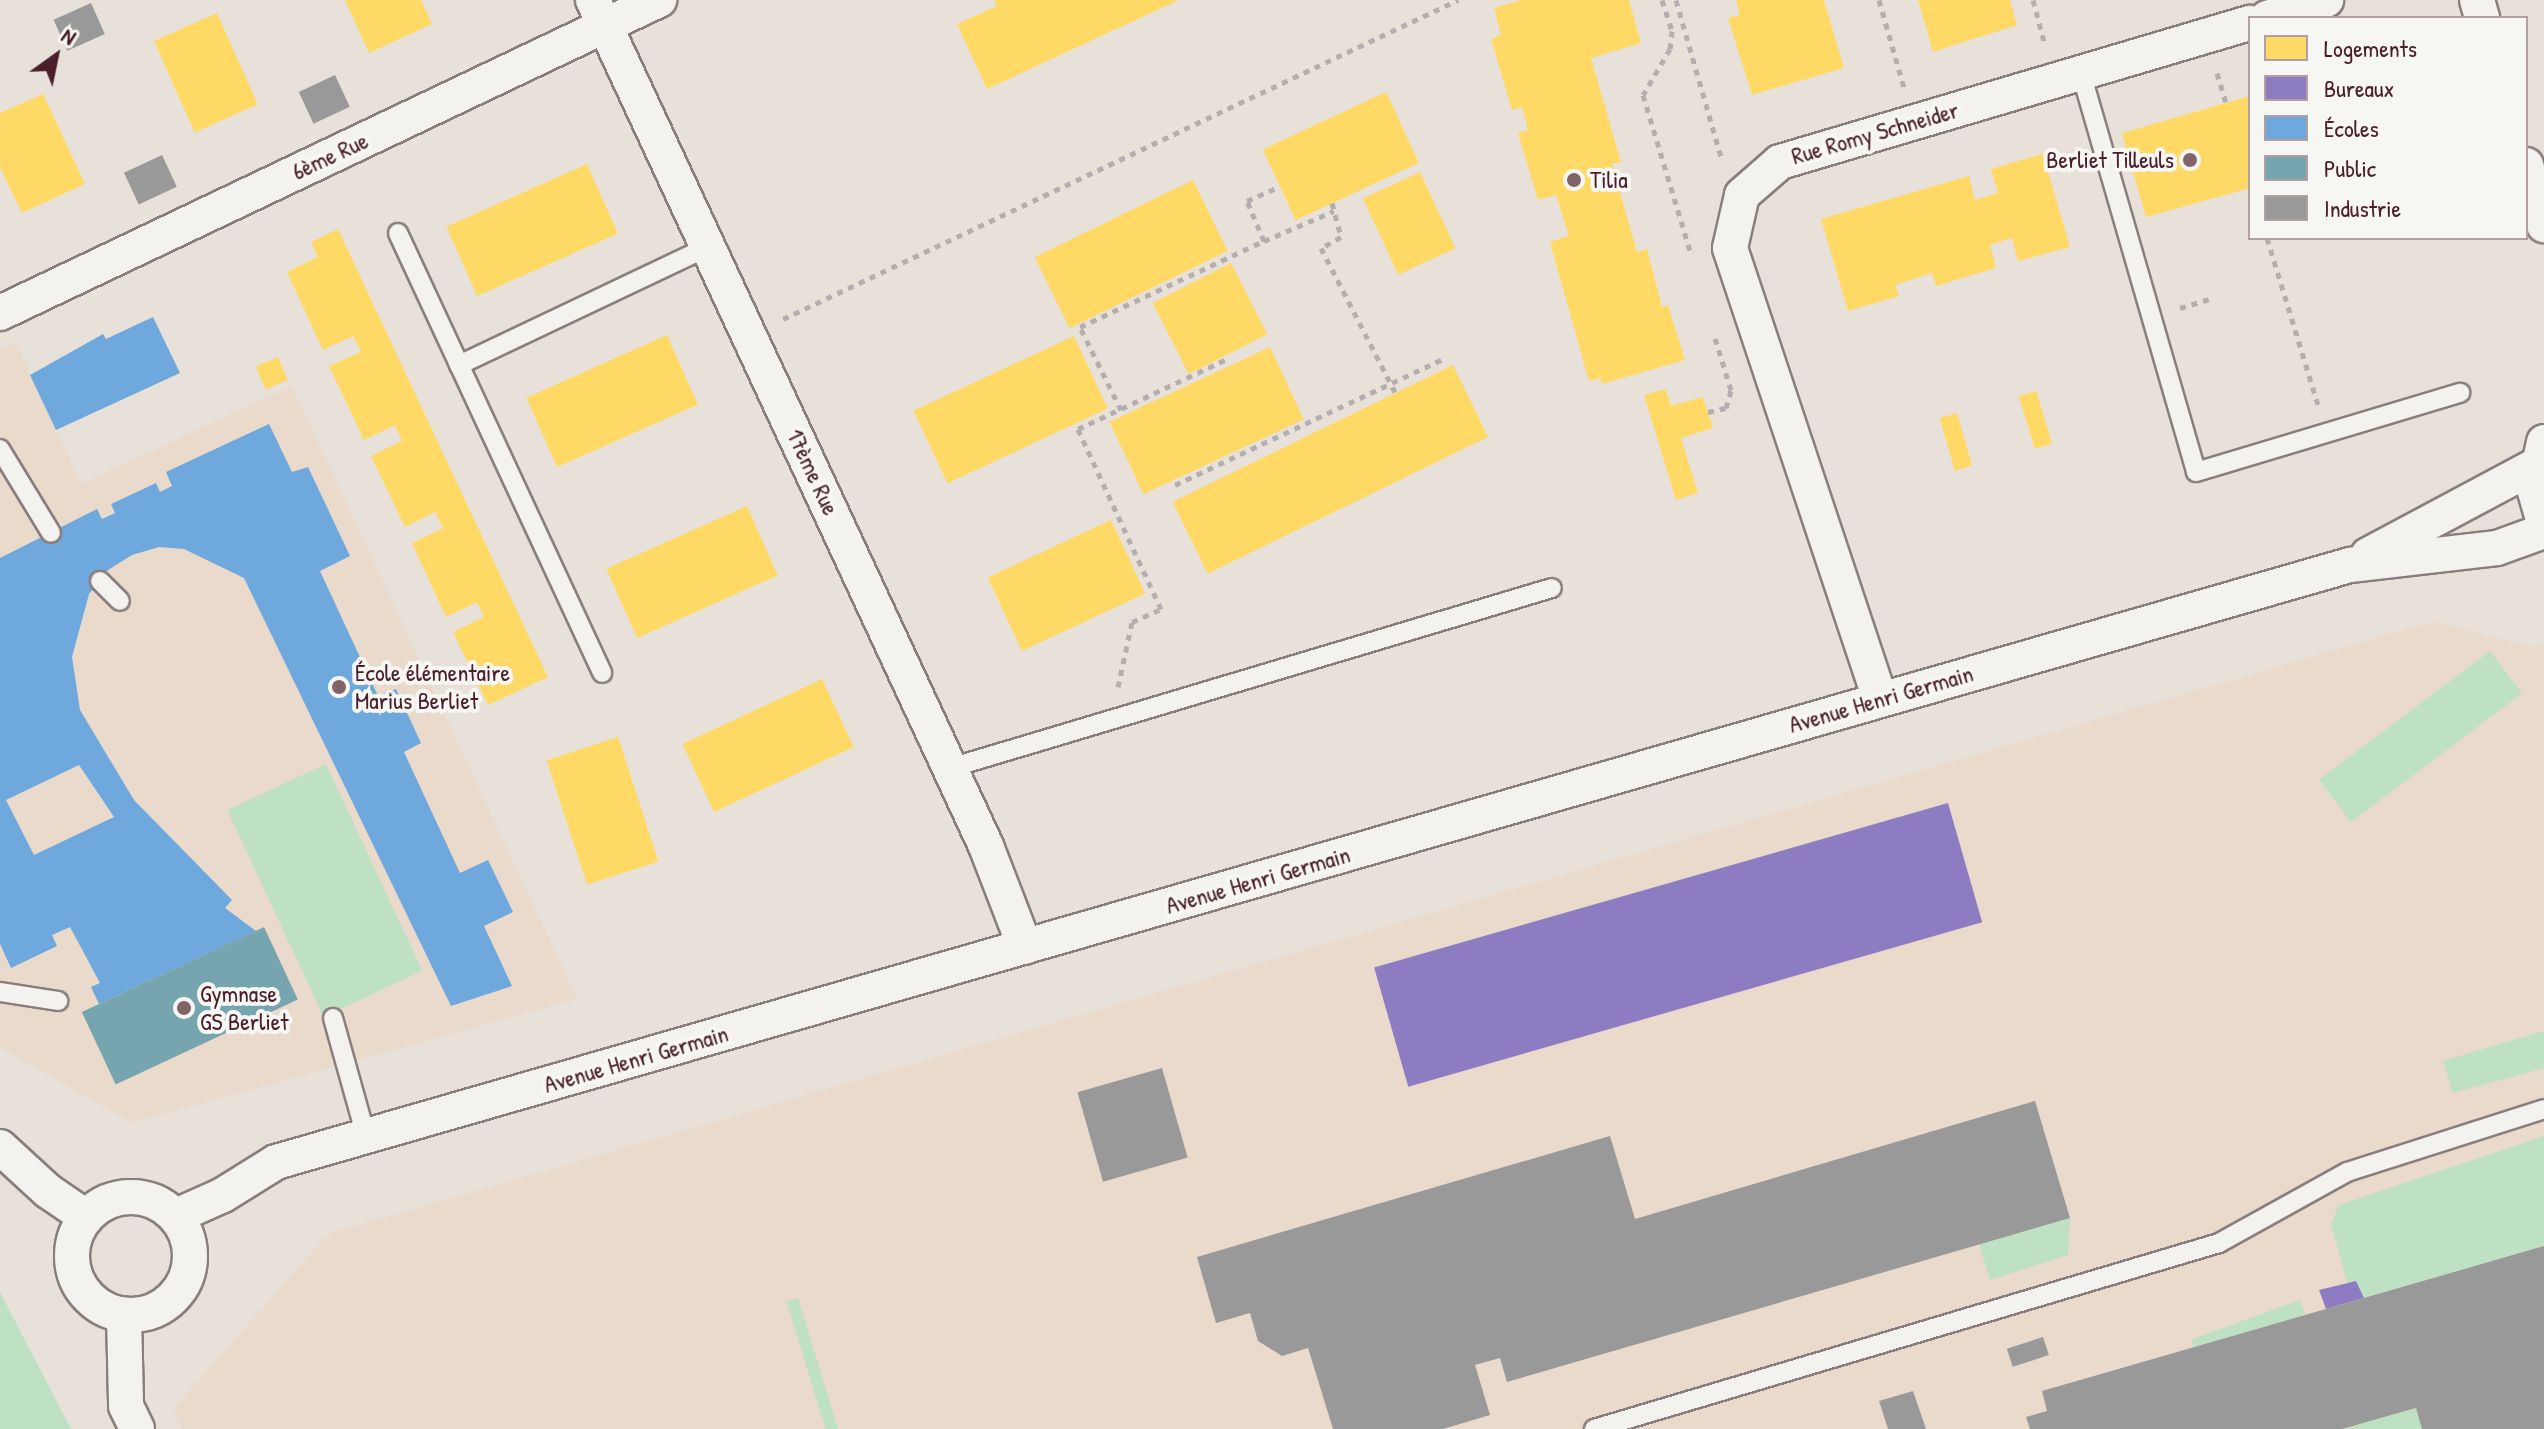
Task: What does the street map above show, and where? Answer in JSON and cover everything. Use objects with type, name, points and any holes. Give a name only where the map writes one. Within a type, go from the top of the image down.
[{"type":"street","name":"6ème Rue","points":[[0,313],[599,13],[659,0]]},
{"type":"street","points":[[2274,16],[2326,0]]},
{"type":"street","name":"17ème Rue","points":[[599,13],[950,768],[1025,947]]},
{"type":"street","name":"Rue Romy Schneider","points":[[1742,195],[1780,162],[2248,24]]},
{"type":"street","points":[[2528,172],[2544,225]]},
{"type":"street","points":[[1742,195],[1730,248],[1880,699]]},
{"type":"street","name":"Avenue Henri Germain","points":[[2350,565],[2539,454]]},
{"type":"street","name":"Avenue Henri Germain","points":[[2539,454],[2534,488],[2544,522]]},
{"type":"street","name":"Avenue Henri Germain","points":[[176,1216],[223,1195],[276,1162],[2350,565],[2497,548],[2544,531]]},
{"type":"street","points":[[0,1147],[48,1191],[86,1217]]},
{"type":"street","points":[[131,1196],[155,1201],[176,1216],[191,1248],[185,1283],[159,1308],[124,1315],[95,1303],[76,1277],[72,1246],[86,1217],[106,1201],[131,1196]]},
{"type":"street","points":[[124,1315],[126,1406],[137,1429]]},
{"type":"lane","points":[[2081,73],[2196,472],[2460,393]]},
{"type":"lane","points":[[398,233],[602,673]]},
{"type":"lane","points":[[459,365],[708,247]]},
{"type":"lane","points":[[0,449],[51,533]]},
{"type":"lane","points":[[100,581],[120,601]]},
{"type":"lane","points":[[950,768],[1111,717],[1552,588]]},
{"type":"lane","points":[[0,992],[58,1001]]},
{"type":"lane","points":[[333,1018],[366,1136]]},
{"type":"lane","points":[[1594,1429],[2219,1243],[2347,1172],[2544,1109]]},
{"type":"path","points":[[749,336],[1458,0]]},
{"type":"path","points":[[1662,0],[1672,31],[1670,49],[1643,95],[1692,257]]},
{"type":"path","points":[[1676,0],[1726,175],[1742,195]]},
{"type":"path","points":[[1879,0],[1914,122]]},
{"type":"path","points":[[1264,241],[1247,201],[1280,186]]},
{"type":"path","points":[[1332,203],[1341,237],[1321,248],[1387,385],[1395,392]]},
{"type":"path","points":[[1121,410],[1080,327],[1334,211]]},
{"type":"path","points":[[2268,240],[2327,433]]},
{"type":"path","points":[[1708,412],[1726,408],[1731,390],[1713,331]]},
{"type":"path","points":[[1111,717],[1132,622],[1161,609],[1078,429],[1229,358]]},
{"type":"path","points":[[1175,485],[1443,359]]},
{"type":"shaded area","points":[[16,343],[81,484],[292,386],[577,999],[132,1123],[0,1047],[0,351]]},
{"type":"shaded area","points":[[2435,621],[2531,647],[2544,644],[2544,1429],[183,1429],[173,1409],[328,1234]]},
{"type":"green space","points":[[2490,651],[2522,693],[2351,822],[2319,780]]},
{"type":"green space","points":[[326,764],[422,971],[324,1017],[227,810]]},
{"type":"green space","points":[[2544,1031],[2544,1068],[2453,1093],[2443,1061]]},
{"type":"green space","points":[[2544,1136],[2544,1246],[2364,1298],[2356,1281],[2347,1283],[2331,1224],[2339,1205]]},
{"type":"green space","points":[[2070,1218],[2068,1255],[1990,1280],[1979,1244]]},
{"type":"green space","points":[[0,1292],[71,1429],[0,1429]]},
{"type":"green space","points":[[798,1298],[838,1429],[826,1429],[787,1302]]},
{"type":"green space","points":[[2300,1300],[2305,1314],[2196,1354],[2191,1340]]},
{"type":"green space","points":[[2416,1408],[2422,1429],[2342,1429]]},
{"type":"building: Logements","points":[[345,0],[421,0],[432,24],[369,53]]},
{"type":"building: Logements","points":[[994,0],[1179,0],[987,89],[957,24],[997,6]]},
{"type":"building: Logements","name":"Tilia","points":[[1522,0],[1629,0],[1641,43],[1591,58],[1621,162],[1612,164],[1637,252],[1647,249],[1662,307],[1668,305],[1685,360],[1602,384],[1600,378],[1589,381],[1550,242],[1569,236],[1556,195],[1538,200],[1518,133],[1528,130],[1522,107],[1512,110],[1491,39],[1501,35],[1494,8]]},
{"type":"building: Logements","points":[[1736,0],[1824,0],[1844,68],[1752,95],[1728,18],[1740,15]]},
{"type":"building: Logements","points":[[1918,0],[2010,0],[2017,25],[1933,52]]},
{"type":"building: Logements","points":[[217,13],[258,104],[195,132],[154,41]]},
{"type":"building: Logements","points":[[1386,92],[1419,163],[1296,220],[1263,149]]},
{"type":"building: Logements","points":[[43,94],[85,184],[22,213],[0,167],[0,113]]},
{"type":"building: Logements","name":"Berliet Tilleuls","points":[[2248,97],[2248,189],[2146,217],[2122,133]]},
{"type":"building: Logements","points":[[2043,154],[2070,247],[2018,261],[2012,238],[1990,245],[1996,268],[1936,286],[1932,273],[1895,285],[1899,296],[1848,311],[1821,219],[1969,176],[1975,200],[1998,193],[1991,169]]},
{"type":"building: Logements","points":[[587,164],[618,233],[477,296],[446,227]]},
{"type":"building: Logements","points":[[1420,172],[1455,248],[1398,275],[1363,199]]},
{"type":"building: Logements","points":[[1193,180],[1228,251],[1069,328],[1035,257]]},
{"type":"building: Logements","points":[[338,229],[548,677],[488,705],[453,632],[484,617],[477,602],[446,617],[412,543],[443,528],[435,512],[405,527],[371,456],[402,441],[395,425],[364,440],[329,366],[361,352],[353,336],[323,350],[287,272],[318,257],[311,242]]},
{"type":"building: Logements","points":[[1231,263],[1267,334],[1189,374],[1153,303]]},
{"type":"building: Logements","points":[[667,335],[698,404],[557,467],[526,398]]},
{"type":"building: Logements","points":[[1074,336],[1108,409],[947,483],[914,411]]},
{"type":"building: Logements","points":[[1270,347],[1304,420],[1143,494],[1110,422]]},
{"type":"building: Logements","points":[[278,357],[288,380],[266,389],[256,366]]},
{"type":"building: Logements","points":[[1453,365],[1488,437],[1208,574],[1173,502]]},
{"type":"building: Logements","points":[[1666,389],[1671,406],[1703,397],[1713,428],[1681,438],[1698,493],[1676,500],[1644,395]]},
{"type":"building: Logements","points":[[2036,391],[2052,444],[2035,449],[2019,396]]},
{"type":"building: Logements","points":[[1957,413],[1972,466],[1955,471],[1940,418]]},
{"type":"building: Logements","points":[[747,506],[778,575],[637,638],[606,569]]},
{"type":"building: Logements","points":[[1111,520],[1145,593],[1022,651],[988,577]]},
{"type":"building: Logements","points":[[822,679],[854,747],[714,812],[682,744]]},
{"type":"building: Logements","points":[[618,737],[658,862],[587,885],[547,760]]},
{"type":"building: Bureaux","points":[[1948,803],[1982,922],[1408,1087],[1374,968]]},
{"type":"building: Bureaux","points":[[2356,1281],[2364,1298],[2326,1309],[2319,1290]]},
{"type":"building: Écoles","points":[[153,317],[180,373],[56,430],[30,375],[103,334],[106,339]]},
{"type":"building: Écoles","points":[[269,424],[292,472],[308,467],[350,556],[320,571],[378,696],[396,689],[421,743],[404,752],[460,873],[488,860],[513,912],[484,926],[512,986],[451,1006],[244,578],[184,549],[159,547],[132,555],[108,570],[89,594],[72,657],[80,710],[134,800],[232,900],[225,908],[256,931],[99,1004],[91,987],[100,983],[70,927],[52,935],[57,946],[11,968],[0,944],[0,558],[97,509],[102,519],[115,513],[111,504],[156,483],[160,492],[172,486],[166,472]],"holes":[[[79,765],[114,817],[34,855],[6,800]]]},
{"type":"building: Public","name":"Gymnase GS Berliet","points":[[264,927],[298,1000],[116,1084],[82,1012]]},
{"type":"building: Industrie","points":[[91,3],[105,34],[67,51],[54,20]]},
{"type":"building: Industrie","points":[[335,75],[350,107],[314,124],[299,92]]},
{"type":"building: Industrie","points":[[162,155],[177,187],[139,204],[124,173]]},
{"type":"building: Industrie","points":[[1162,1068],[1188,1157],[1103,1182],[1077,1092]]},
{"type":"building: Industrie","points":[[2035,1101],[2070,1218],[1507,1382],[1500,1358],[1475,1365],[1490,1415],[1443,1429],[1333,1429],[1308,1348],[1282,1356],[1258,1341],[1250,1313],[1216,1323],[1197,1257],[1610,1136],[1635,1219]]},
{"type":"building: Industrie","points":[[2544,1246],[2544,1429],[2422,1429],[2416,1408],[2342,1429],[2030,1429],[2026,1417],[2047,1411],[2042,1391]]},
{"type":"building: Industrie","points":[[2043,1337],[2049,1355],[2013,1367],[2007,1349]]},
{"type":"building: Industrie","points":[[1913,1391],[1926,1429],[1888,1429],[1879,1401]]},
{"type":"place","name":"Berliet Tilleuls","points":[[2190,160]]},
{"type":"place","name":"Tilia","points":[[1574,180]]},
{"type":"place","name":"École élémentaire Marius Berliet","points":[[339,687]]},
{"type":"place","name":"Gymnase GS Berliet","points":[[184,1008]]}]
